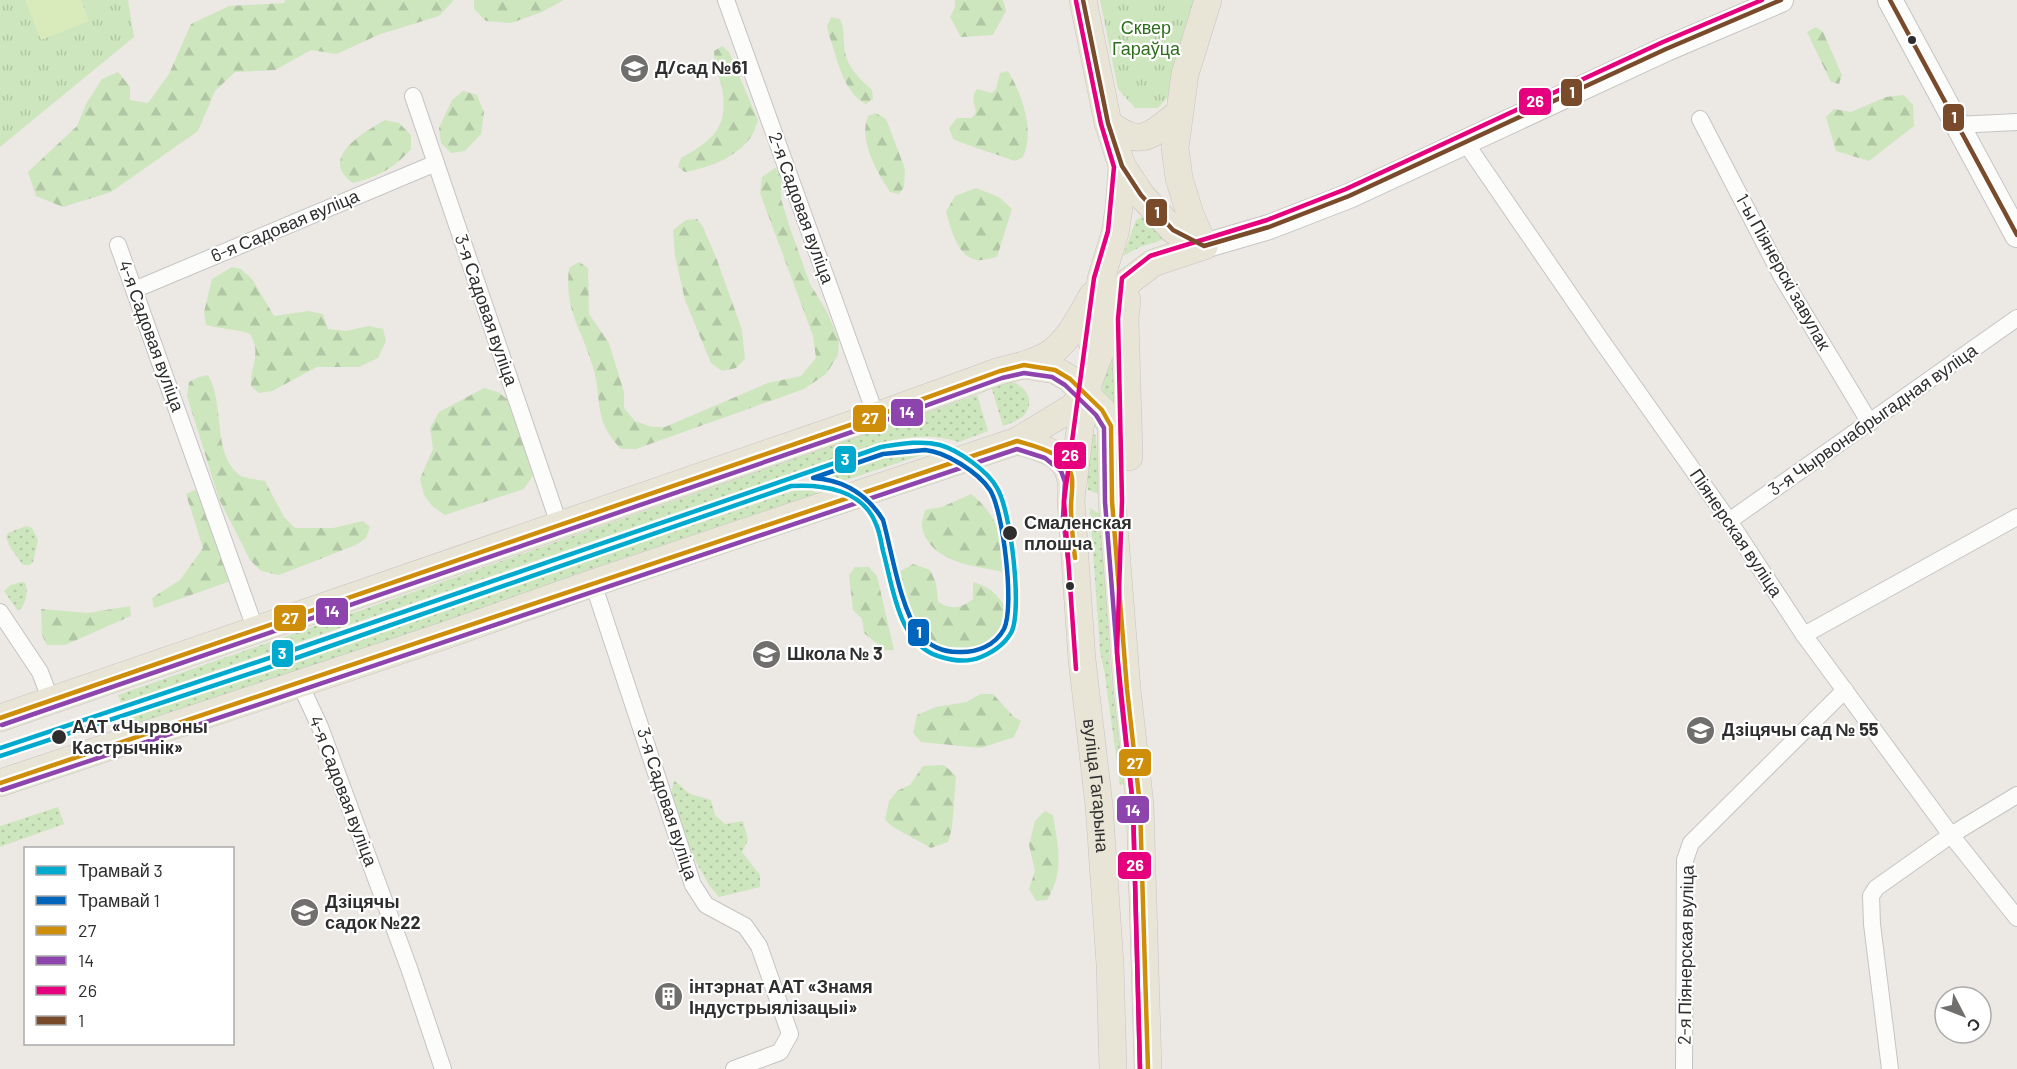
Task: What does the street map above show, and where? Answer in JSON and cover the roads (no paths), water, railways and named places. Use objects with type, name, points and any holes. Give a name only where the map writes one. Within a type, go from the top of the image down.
[{"type":"main road","points":[[1083,0],[1108,123],[1122,166],[1141,195],[1173,230],[1204,246]]},
{"type":"main road","points":[[1204,246],[1190,214],[1179,178],[1175,148],[1185,75],[1208,0]]},
{"type":"main road","points":[[1108,123],[1121,133],[1133,138],[1143,138],[1155,132],[1179,113],[1193,76],[1215,0]]},
{"type":"main road","points":[[0,783],[1017,441],[1072,407],[1084,392],[1128,282],[1153,263],[1269,227],[1340,200],[1666,49],[1782,0]]},
{"type":"main road","points":[[1890,0],[2017,235]]},
{"type":"main road","points":[[0,718],[1045,356],[1058,347],[1076,325],[1101,279],[1116,225],[1122,166]]},
{"type":"main road","name":"вуліца Гагарына","points":[[1101,279],[1071,501],[1082,660],[1099,805],[1110,964],[1113,1069]]},
{"type":"main road","points":[[1124,653],[1130,501],[1125,319],[1128,282]]},
{"type":"main road","points":[[1024,365],[1055,370],[1070,379],[1102,410],[1111,426],[1112,501],[1124,653],[1140,805],[1148,1069]]},
{"type":"main road","name":"вуліца Гагарына","points":[[1017,441],[1046,450],[1066,464],[1073,485],[1071,501]]},
{"type":"main road","points":[[1099,805],[1140,805]]},
{"type":"street","name":"2-я Садовая вуліца","points":[[726,0],[876,416]]},
{"type":"street","name":"3-я Садовая вуліца","points":[[413,96],[559,524]]},
{"type":"street","name":"1-ы Піянерскі завулак","points":[[1700,119],[1782,277],[1870,423]]},
{"type":"street","points":[[1956,125],[2017,122]]},
{"type":"street","name":"Піянерская вуліца","points":[[1465,142],[1601,340],[1730,521],[1804,635],[1951,835],[2017,918]]},
{"type":"street","name":"6-я Садовая вуліца","points":[[134,290],[436,163]]},
{"type":"street","name":"4-я Садовая вуліца","points":[[118,245],[256,631]]},
{"type":"street","name":"3-я Чырвонабрыгадная вуліца","points":[[1730,521],[2017,318]]},
{"type":"street","points":[[1804,635],[2017,517]]},
{"type":"street","name":"3-я Садовая вуліца","points":[[593,583],[693,885],[705,905],[745,926],[759,946],[790,1034],[780,1052],[734,1069]]},
{"type":"street","points":[[0,612],[40,672],[51,701]]},
{"type":"street","name":"4-я Садовая вуліца","points":[[300,684],[320,727],[409,968],[443,1069]]},
{"type":"street","name":"2-я Піянерская вуліца","points":[[1684,1069],[1685,860],[1691,843],[1845,690]]},
{"type":"street","points":[[1890,1069],[1872,924],[1871,896],[1876,888],[1951,835],[2017,795]]},
{"type":"tram line","name":"3","points":[[0,748],[296,649],[881,447],[925,443],[940,445],[955,451],[980,468],[993,481],[1007,517],[1014,559],[1015,619],[1012,631],[1003,643],[990,653],[972,660],[941,657],[927,651],[915,641],[906,628],[894,597],[877,527],[862,503],[841,491],[829,488],[791,486],[273,666],[0,756]]},
{"type":"tram line","name":"1","points":[[925,450],[952,459],[970,470],[985,483],[995,501],[1006,559],[1007,618],[1004,629],[996,640],[978,650],[947,651],[931,645],[923,638],[912,622],[907,609],[897,579],[883,520],[877,511],[862,496],[845,485],[813,478],[883,454],[925,450]]},
{"type":"place","name":"Д/сад №61","points":[[634,68]]},
{"type":"place","name":"Смаленская плошча","points":[[1010,533]]},
{"type":"place","name":"Школа № 3","points":[[766,654]]},
{"type":"place","name":"Дзіцячы сад № 55","points":[[1701,730]]},
{"type":"place","name":"ААТ «Чырвоны Кастрычнік»","points":[[59,737]]},
{"type":"place","name":"Дзіцячы садок №22","points":[[304,912]]},
{"type":"place","name":"інтэрнат ААТ «Знамя Індустрыялізацыі»","points":[[668,997]]},
{"type":"park label","name":"Сквер Гараўца","points":[[1146,38]]}]
